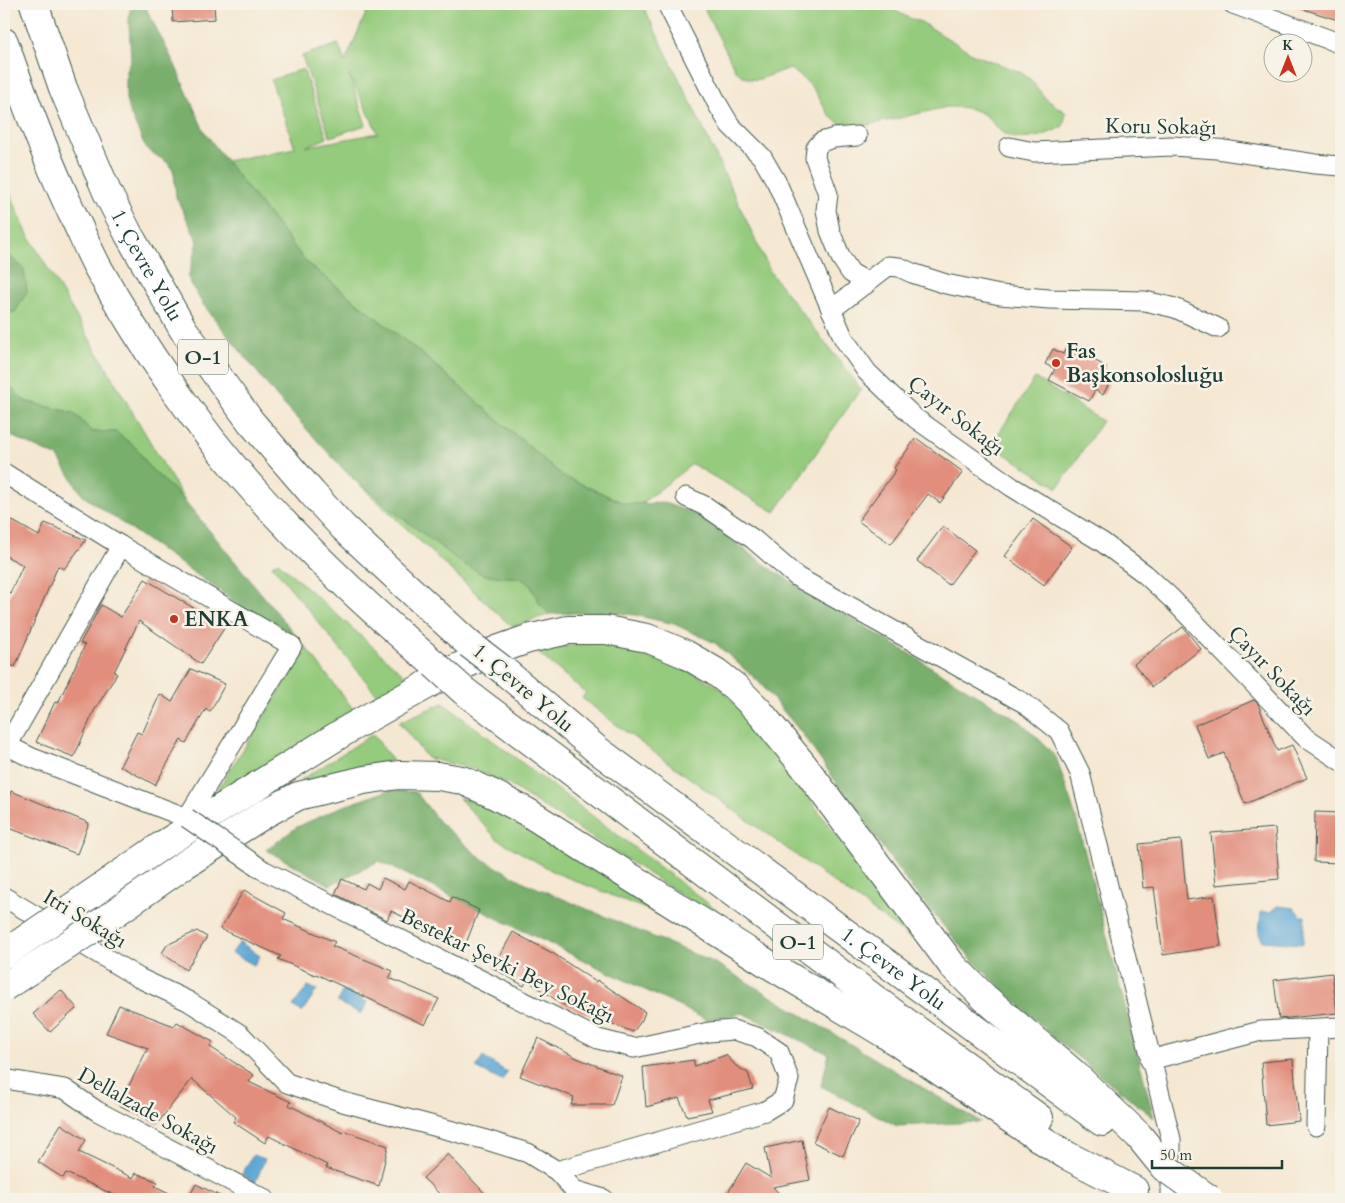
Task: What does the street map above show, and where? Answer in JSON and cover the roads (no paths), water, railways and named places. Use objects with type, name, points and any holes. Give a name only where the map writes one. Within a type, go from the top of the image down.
[{"type":"highway","name":"1. Çevre Yolu","points":[[34,4],[66,95],[107,192],[133,242],[183,329],[251,422],[312,494],[343,527],[469,644],[503,670],[596,749],[1209,1199]]},
{"type":"highway","name":"1. Çevre Yolu","points":[[4,42],[27,109],[49,164],[96,264],[128,318],[177,392],[210,436],[257,495],[305,545],[370,609],[464,691],[896,1015],[999,1088],[1140,1194]]},
{"type":"highway","points":[[4,954],[161,846],[350,728],[457,668],[497,650],[528,639],[568,630],[606,630],[647,638],[685,654],[716,672],[735,687],[758,710],[803,765],[952,965],[985,998],[1073,1073],[1139,1136],[1164,1167]]},
{"type":"highway","points":[[4,987],[184,865],[266,813],[298,796],[364,780],[399,775],[438,776],[462,780],[527,812],[765,962],[885,1034],[1058,1150],[1140,1194]]},
{"type":"street","name":"Çayır Sokağı","points":[[667,4],[730,125],[762,157],[777,183],[844,339],[866,372],[915,418],[1012,487],[1102,542],[1145,574],[1172,599],[1305,737],[1341,761]]},
{"type":"street","points":[[1233,4],[1341,44]]},
{"type":"street","points":[[857,136],[834,138],[821,142],[816,148],[815,158],[828,194],[826,210],[830,231],[841,258],[851,273],[860,278],[864,285]]},
{"type":"street","name":"Koru Sokağı","points":[[1010,147],[1034,152],[1172,146],[1217,149],[1315,164],[1341,166]]},
{"type":"street","points":[[831,310],[888,266],[899,267],[946,284],[1000,295],[1049,299],[1145,301],[1175,308],[1218,328]]},
{"type":"street","points":[[4,473],[121,546],[292,646],[187,818],[30,757],[5,745],[121,546]]},
{"type":"street","points":[[686,497],[705,506],[753,539],[797,577],[1024,703],[1059,730],[1080,773],[1171,1139],[1171,1199]]},
{"type":"street","name":"Bestekar Şevki Bey Sokağı","points":[[187,818],[263,870],[598,1039],[634,1048],[709,1032],[733,1030],[757,1037],[779,1052],[789,1079],[783,1100],[765,1111],[557,1172]]},
{"type":"street","name":"Itri Sokağı","points":[[5,898],[139,978],[188,1001],[240,1034],[286,1083],[343,1102],[483,1139],[528,1153],[557,1172],[574,1190],[604,1199]]},
{"type":"street","points":[[1150,1060],[1261,1031],[1318,1029],[1341,1026]]},
{"type":"street","points":[[1316,1126],[1318,1029]]},
{"type":"street","name":"Dellalzade Sokağı","points":[[4,1078],[65,1089],[97,1111],[265,1199]]},
{"type":"water","points":[[1278,906],[1294,908],[1301,916],[1305,916],[1303,944],[1263,941],[1259,934],[1261,912],[1271,912]]},
{"type":"water","points":[[240,942],[260,956],[254,965],[232,953]]},
{"type":"water","points":[[308,986],[317,990],[302,1012],[293,1006]]},
{"type":"water","points":[[343,990],[368,1002],[361,1014],[337,1002]]},
{"type":"water","points":[[483,1057],[507,1072],[502,1081],[476,1068]]},
{"type":"water","points":[[253,1155],[265,1159],[255,1183],[242,1174]]},
{"type":"place","name":"Fas Başkonsolosluğu","points":[[1056,363]]},
{"type":"place","name":"ENKA","points":[[174,619]]}]
